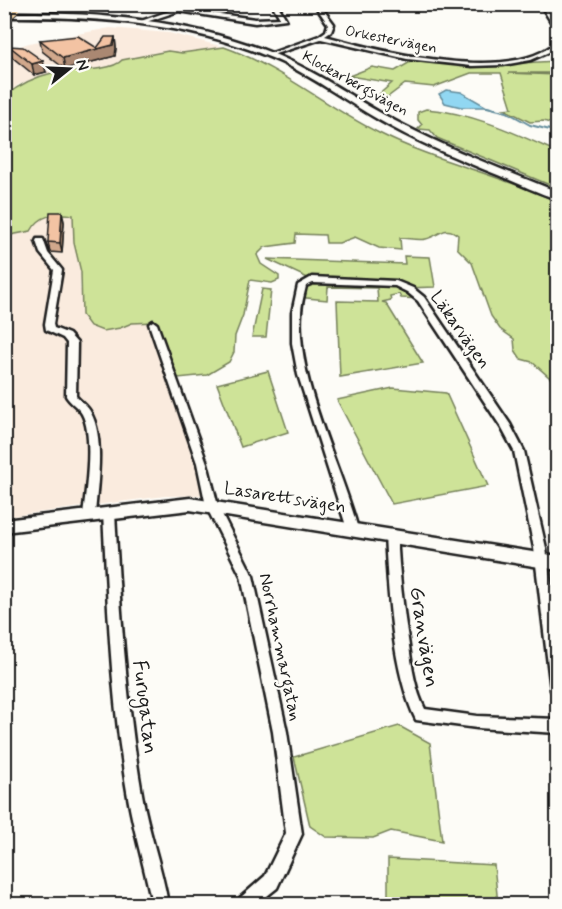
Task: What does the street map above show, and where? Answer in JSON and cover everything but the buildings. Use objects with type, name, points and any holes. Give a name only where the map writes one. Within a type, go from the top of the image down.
[{"type":"main road","points":[[4,17],[14,10]]},
{"type":"main road","name":"Klockarbergsvägen","points":[[67,11],[131,19]]},
{"type":"main road","name":"Klockarbergsvägen","points":[[4,17],[67,11],[144,21],[219,38],[271,55],[401,127],[558,196]]},
{"type":"main road","name":"Lasarettsvägen","points":[[4,526],[190,504],[391,534],[549,562]]},
{"type":"street","points":[[169,4],[179,9],[255,21],[283,19],[274,4]]},
{"type":"street","points":[[203,13],[238,4]]},
{"type":"street","points":[[271,55],[321,37],[330,28],[331,24],[316,4]]},
{"type":"street","points":[[543,4],[558,32]]},
{"type":"street","points":[[144,21],[179,9]]},
{"type":"street","name":"Orkestervägen","points":[[321,37],[406,58],[483,64],[519,60],[544,54],[556,47],[558,42]]},
{"type":"street","points":[[40,241],[44,253],[58,270],[50,330],[66,336],[72,343],[71,396],[85,410],[89,419],[92,452],[89,515]]},
{"type":"street","name":"Läkarvägen","points":[[352,529],[298,356],[297,297],[302,285],[312,280],[396,284],[410,290],[421,299],[506,426],[519,451],[549,562]]},
{"type":"street","name":"Norrhammargatan","points":[[153,324],[202,463],[212,506],[247,576],[280,732],[294,834],[272,882],[246,904]]},
{"type":"street","name":"Furugatan","points":[[109,513],[117,651],[124,715],[136,798],[160,904]]},
{"type":"street","name":"Granvägen","points":[[391,534],[406,666],[415,708],[421,715],[477,722],[558,726]]},
{"type":"street","points":[[549,562],[558,690]]},
{"type":"shaded area","points":[[110,28],[169,33],[224,47],[182,53],[168,51],[122,60],[119,64],[102,68],[53,73],[18,85],[5,96],[5,51],[29,43]]},
{"type":"shaded area","points":[[61,213],[73,215],[74,243],[81,272],[80,289],[120,328],[132,323],[156,322],[178,378],[216,495],[165,496],[5,517],[5,236],[16,234],[45,217]]},
{"type":"green space","points":[[224,47],[265,65],[379,133],[445,160],[513,183],[557,202],[557,384],[532,362],[521,359],[515,350],[514,339],[500,329],[491,316],[472,263],[457,248],[458,235],[449,231],[423,240],[400,238],[401,250],[379,248],[355,237],[339,243],[326,243],[325,235],[296,234],[295,243],[265,247],[257,255],[261,264],[279,276],[279,280],[272,283],[250,280],[243,315],[235,336],[234,352],[229,362],[207,375],[178,378],[156,322],[132,323],[103,331],[90,326],[82,315],[81,272],[74,243],[73,215],[49,216],[39,221],[31,231],[5,236],[5,96],[27,82],[52,73],[100,69],[117,64],[122,60],[168,51],[182,53]]},
{"type":"green space","points":[[412,61],[467,66],[557,61],[557,73],[508,73],[557,75],[557,131],[552,128],[555,125],[544,121],[530,122],[504,109],[512,108],[501,73],[471,73],[434,87],[405,84],[381,102],[376,97],[392,83],[349,76],[372,67],[395,71]]},
{"type":"green space","points":[[426,109],[477,119],[557,152],[557,188],[437,138],[430,130],[418,129],[422,125],[418,120],[418,112]]},
{"type":"green space","points":[[404,256],[430,257],[435,287],[406,288],[421,299],[401,298],[399,294],[390,296],[391,300],[382,302],[386,303],[423,363],[340,377],[337,301],[378,302],[377,288],[328,287],[327,300],[297,297],[302,285],[312,280],[267,259],[405,264]]},
{"type":"green space","points":[[262,289],[271,290],[266,337],[252,337]]},
{"type":"green space","points":[[268,371],[288,432],[241,447],[217,384]]},
{"type":"green space","points":[[393,388],[446,393],[488,486],[392,504],[337,400]]},
{"type":"green space","points":[[399,726],[430,743],[442,841],[391,831],[373,838],[326,837],[310,826],[294,757]]},
{"type":"green space","points":[[388,859],[494,865],[498,904],[388,904]]},
{"type":"water","points":[[446,90],[461,92],[487,107],[461,107],[445,103],[439,94]]},
{"type":"waterway","points":[[492,108],[487,107],[507,112],[530,125],[558,132]]}]
